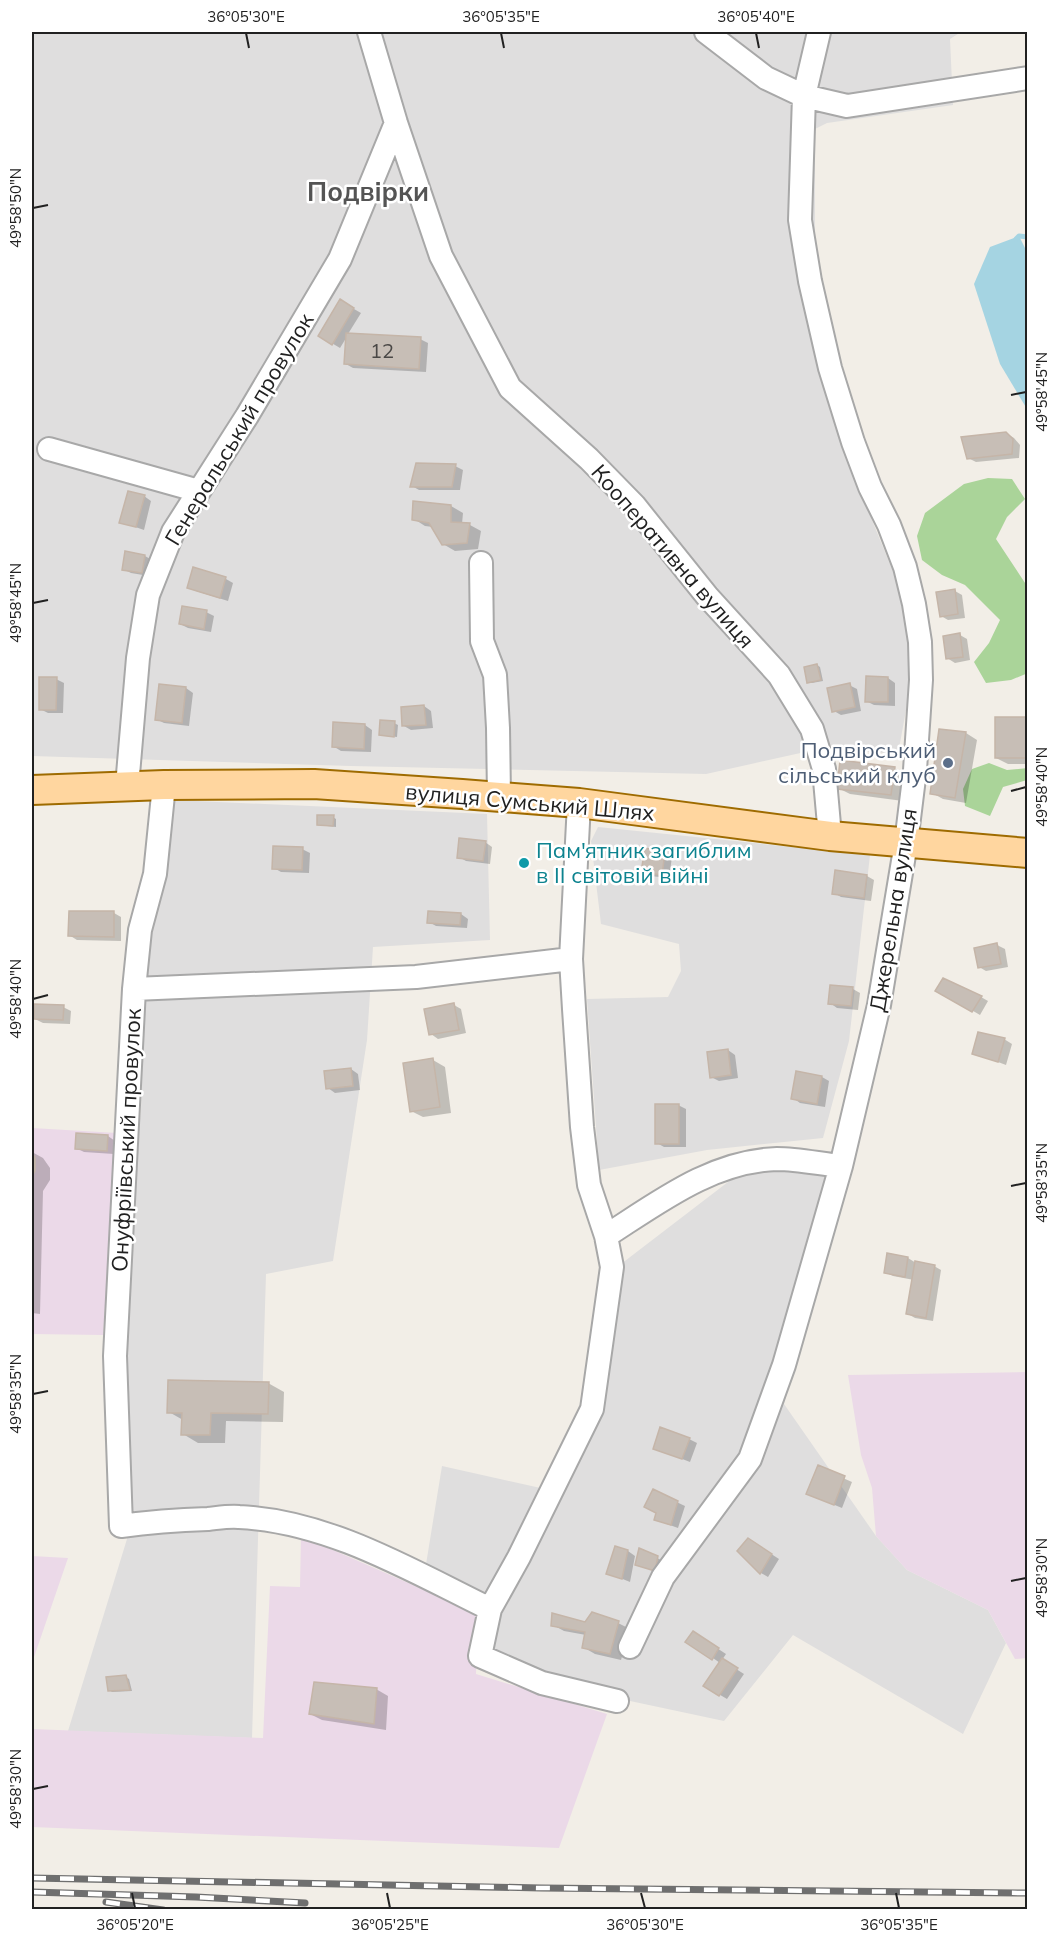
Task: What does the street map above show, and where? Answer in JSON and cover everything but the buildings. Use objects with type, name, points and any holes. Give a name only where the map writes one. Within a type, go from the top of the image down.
[{"type":"main road","name":"вулиця Сумський Шлях","points":[[32,790],[164,785],[314,784],[579,803],[830,836],[1028,853]]},
{"type":"street","name":"Кооперативна вулиця","points":[[369,32],[396,123],[441,256],[510,388],[589,459],[634,505],[707,596],[779,675],[812,729],[824,769],[830,836]]},
{"type":"street","points":[[706,32],[766,78],[804,96],[847,106],[1028,78]]},
{"type":"street","name":"Джерельна вулиця","points":[[630,1647],[663,1577],[750,1459],[784,1365],[841,1166],[879,1005],[906,843],[915,770],[921,680],[920,642],[914,604],[905,567],[853,442],[830,368],[810,281],[800,220],[804,96],[819,32]]},
{"type":"street","name":"Генеральський провулок","points":[[127,786],[138,658],[148,595],[173,532],[247,416],[340,259],[396,123]]},
{"type":"street","points":[[49,449],[199,491]]},
{"type":"street","points":[[481,563],[482,641],[495,675],[499,796]]},
{"type":"street","name":"Онуфріївський провулок","points":[[164,785],[155,873],[140,930],[134,989],[115,1356],[121,1526],[158,1521],[240,1517],[286,1524],[383,1556],[490,1609]]},
{"type":"street","points":[[579,803],[571,959],[582,1127],[589,1185],[606,1236],[612,1267],[591,1409],[519,1557],[490,1609],[480,1656],[542,1683],[617,1701]]},
{"type":"street","points":[[134,989],[416,977],[571,959]]},
{"type":"street","points":[[606,1236],[703,1177],[739,1164],[778,1159],[841,1166]]},
{"type":"shaded area","points":[[32,32],[961,32],[950,39],[953,105],[827,123],[815,129],[815,242],[825,304],[849,398],[854,476],[894,574],[911,636],[913,672],[898,754],[823,748],[706,774],[32,756]]},
{"type":"shaded area","points":[[174,800],[487,814],[490,940],[373,947],[367,1040],[333,1261],[266,1274],[252,1738],[68,1731],[127,1539],[126,1255],[141,1109],[145,972]]},
{"type":"shaded area","points":[[598,827],[870,855],[849,1041],[823,1138],[707,1150],[599,1170],[587,999],[668,997],[681,971],[679,944],[601,924],[591,841]]},
{"type":"shaded area","points":[[32,1128],[117,1133],[103,1335],[32,1334]]},
{"type":"shaded area","points":[[840,1170],[784,1404],[876,1536],[907,1570],[988,1610],[1006,1643],[963,1734],[793,1635],[724,1721],[489,1671],[497,1619],[422,1589],[442,1466],[563,1493],[588,1442],[621,1264],[741,1172]]},
{"type":"shaded area","points":[[1027,1372],[1028,1658],[1015,1659],[988,1610],[907,1570],[876,1536],[872,1488],[861,1455],[848,1375]]},
{"type":"shaded area","points":[[301,1536],[477,1613],[476,1674],[607,1714],[559,1848],[32,1827],[32,1729],[263,1738],[270,1586],[300,1587]]},
{"type":"shaded area","points":[[32,1556],[68,1558],[32,1663]]},
{"type":"green space","points":[[988,478],[1012,479],[1025,499],[1007,517],[996,539],[1027,586],[1028,673],[1011,680],[986,683],[974,662],[989,643],[1000,620],[965,585],[942,575],[922,560],[917,536],[925,513],[964,484]]},
{"type":"green space","points":[[989,763],[1007,770],[1028,768],[1027,780],[1003,787],[990,816],[965,806],[963,789],[972,769]]},
{"type":"water","points":[[1019,236],[1028,254],[1027,409],[1000,364],[974,284],[990,247]]},
{"type":"waterway","points":[[1016,239],[1019,236],[1028,237]]},
{"type":"railway","points":[[32,1878],[541,1888],[1028,1893]]},
{"type":"railway","points":[[32,1892],[305,1903]]},
{"type":"railway","points":[[106,1902],[163,1910]]},
{"type":"place","name":"Подвірський сільський клуб","points":[[948,763]]},
{"type":"place","name":"Пам'ятник загиблим в II світовій війні","points":[[524,863]]},
{"type":"district","name":"Подвірки","points":[[368,192]]}]
